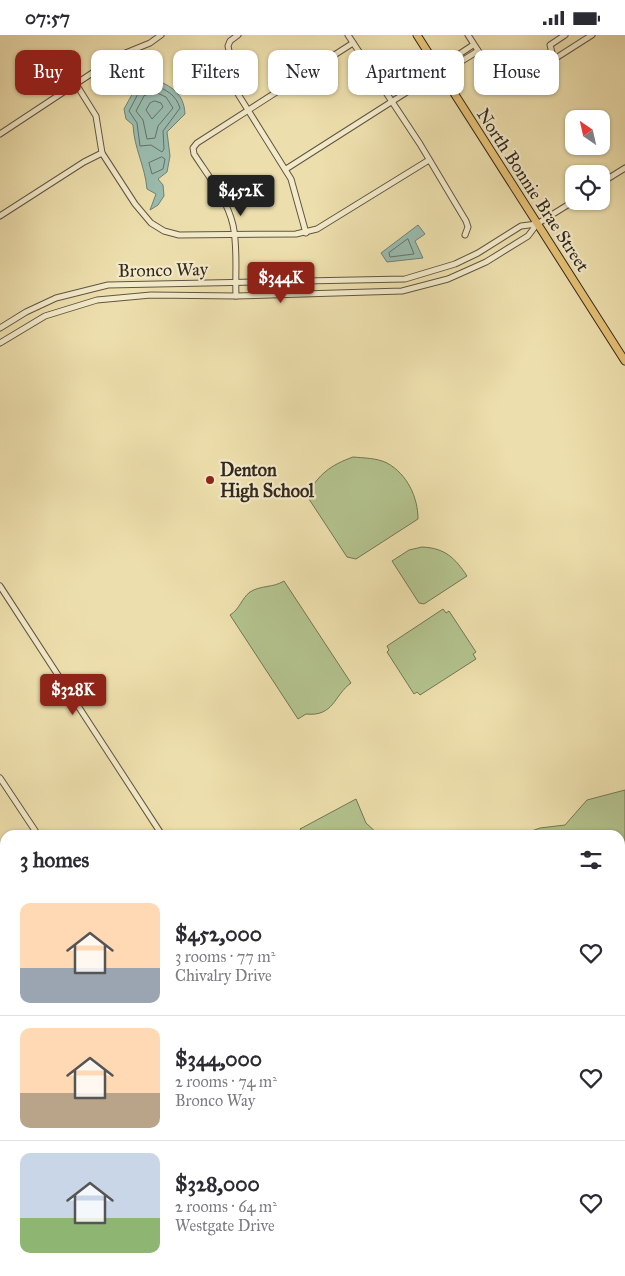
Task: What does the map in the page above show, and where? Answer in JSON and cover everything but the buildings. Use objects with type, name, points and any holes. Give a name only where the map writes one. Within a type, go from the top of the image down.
[{"type":"main road","name":"North Bonnie Brae Street","points":[[417,35],[427,50]]},
{"type":"main road","name":"North Bonnie Brae Street","points":[[457,95],[625,361]]},
{"type":"street","points":[[81,81],[118,56],[150,43],[160,35]]},
{"type":"street","points":[[238,35],[230,41],[228,46],[237,89],[248,111],[286,169],[298,198],[306,233]]},
{"type":"street","points":[[348,35],[429,160],[467,224],[466,235]]},
{"type":"street","points":[[468,35],[477,50]]},
{"type":"street","points":[[551,50],[550,45],[565,35]]},
{"type":"street","points":[[559,56],[592,35]]},
{"type":"street","points":[[236,295],[232,219],[223,198],[194,154],[193,148],[353,43]]},
{"type":"street","points":[[464,51],[473,45]]},
{"type":"street","points":[[81,92],[96,116],[102,153],[140,211],[157,227],[172,234],[184,236],[234,236],[306,233],[328,225],[429,160]]},
{"type":"street","points":[[0,134],[59,95]]},
{"type":"street","points":[[286,169],[403,95]]},
{"type":"street","points":[[0,217],[84,162],[102,153]]},
{"type":"street","points":[[610,177],[625,168]]},
{"type":"street","points":[[537,224],[565,207]]},
{"type":"street","name":"Bronco Way","points":[[0,328],[26,312],[56,298],[93,288],[126,283],[405,279],[455,264],[478,253],[521,226],[537,224]]},
{"type":"street","name":"Bronco Way","points":[[0,343],[45,316],[97,300],[151,295],[402,291],[425,287],[486,262],[528,236],[537,224]]},
{"type":"street","points":[[0,586],[159,830]]},
{"type":"street","points":[[0,778],[35,830]]},
{"type":"green space","points":[[353,457],[383,461],[400,473],[410,487],[416,503],[418,519],[356,559],[347,557],[307,496],[311,488],[326,471],[338,463]]},
{"type":"green space","points":[[422,547],[437,549],[449,555],[467,576],[424,604],[419,603],[392,561],[409,550]]},
{"type":"green space","points":[[284,581],[351,683],[328,709],[315,714],[306,714],[298,719],[230,615],[250,592]]},
{"type":"green space","points":[[443,609],[446,613],[449,611],[476,652],[473,654],[476,659],[420,695],[417,692],[414,694],[387,652],[389,650],[387,646]]},
{"type":"green space","points":[[625,790],[625,830],[535,830],[565,825],[587,800]]},
{"type":"green space","points":[[356,799],[366,823],[374,830],[301,830]]},
{"type":"water","points":[[163,83],[173,89],[173,95],[178,95],[184,107],[185,114],[167,132],[170,156],[167,172],[158,179],[163,185],[164,196],[158,205],[150,210],[156,194],[147,189],[133,125],[126,119],[124,109],[132,95],[163,95]]},
{"type":"water","points":[[418,225],[425,234],[415,241],[423,258],[387,262],[381,253]]},
{"type":"place","name":"Denton High School","points":[[210,480]]}]
